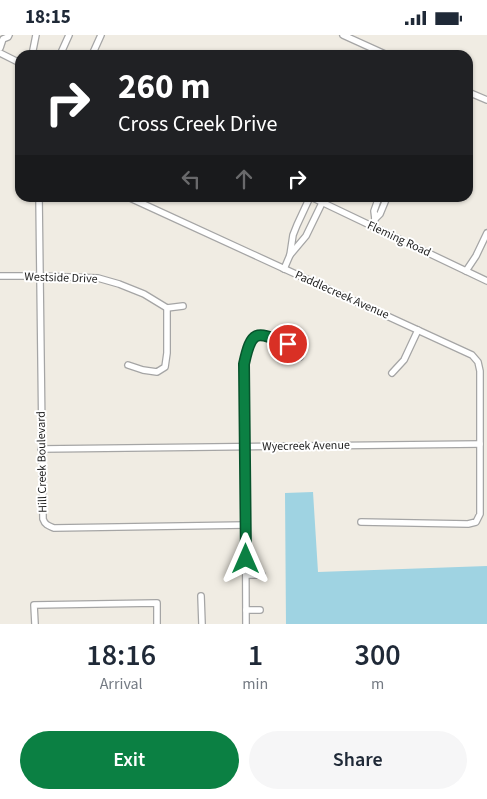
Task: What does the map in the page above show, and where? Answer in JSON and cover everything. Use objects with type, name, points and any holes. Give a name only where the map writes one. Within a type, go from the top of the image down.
[{"type":"street","points":[[0,48],[3,39],[9,35]]},
{"type":"street","points":[[33,50],[36,35]]},
{"type":"street","points":[[62,50],[69,35]]},
{"type":"street","points":[[94,50],[101,35]]},
{"type":"street","points":[[343,35],[376,50]]},
{"type":"street","points":[[0,53],[15,60]]},
{"type":"street","points":[[473,93],[487,100]]},
{"type":"street","name":"Hill Creek Boulevard","points":[[39,202],[43,519],[47,525],[54,528],[246,525]]},
{"type":"street","name":"Paddlecreek Avenue","points":[[139,202],[472,355],[478,363],[480,371],[480,514],[476,522],[468,524],[361,522]]},
{"type":"street","points":[[284,269],[290,255],[293,235],[308,202]]},
{"type":"street","points":[[375,219],[374,211],[377,202]]},
{"type":"street","points":[[372,226],[375,219],[380,215],[385,202]]},
{"type":"street","points":[[290,255],[306,236],[322,203]]},
{"type":"street","name":"Fleming Road","points":[[322,203],[487,281]]},
{"type":"street","points":[[466,271],[487,233]]},
{"type":"street","name":"Westside Drive","points":[[0,276],[98,278],[144,294],[167,308]]},
{"type":"street","points":[[128,365],[157,372],[165,367],[167,353],[167,308],[183,306]]},
{"type":"street","points":[[392,373],[404,360],[418,330]]},
{"type":"street","points":[[246,624],[244,364],[252,340],[257,335],[263,334],[288,344],[300,357]]},
{"type":"street","name":"Wyecreek Avenue","points":[[41,449],[480,444]]},
{"type":"street","points":[[246,575],[262,575]]},
{"type":"street","points":[[201,596],[202,624]]},
{"type":"street","points":[[35,624],[34,605],[157,603],[157,624]]},
{"type":"street","points":[[246,610],[260,609]]},
{"type":"water","points":[[313,492],[318,572],[487,566],[487,624],[286,624],[285,493]]},
{"type":"route","points":[[246,559],[244,364],[248,348],[257,335],[263,334],[288,344]]}]
